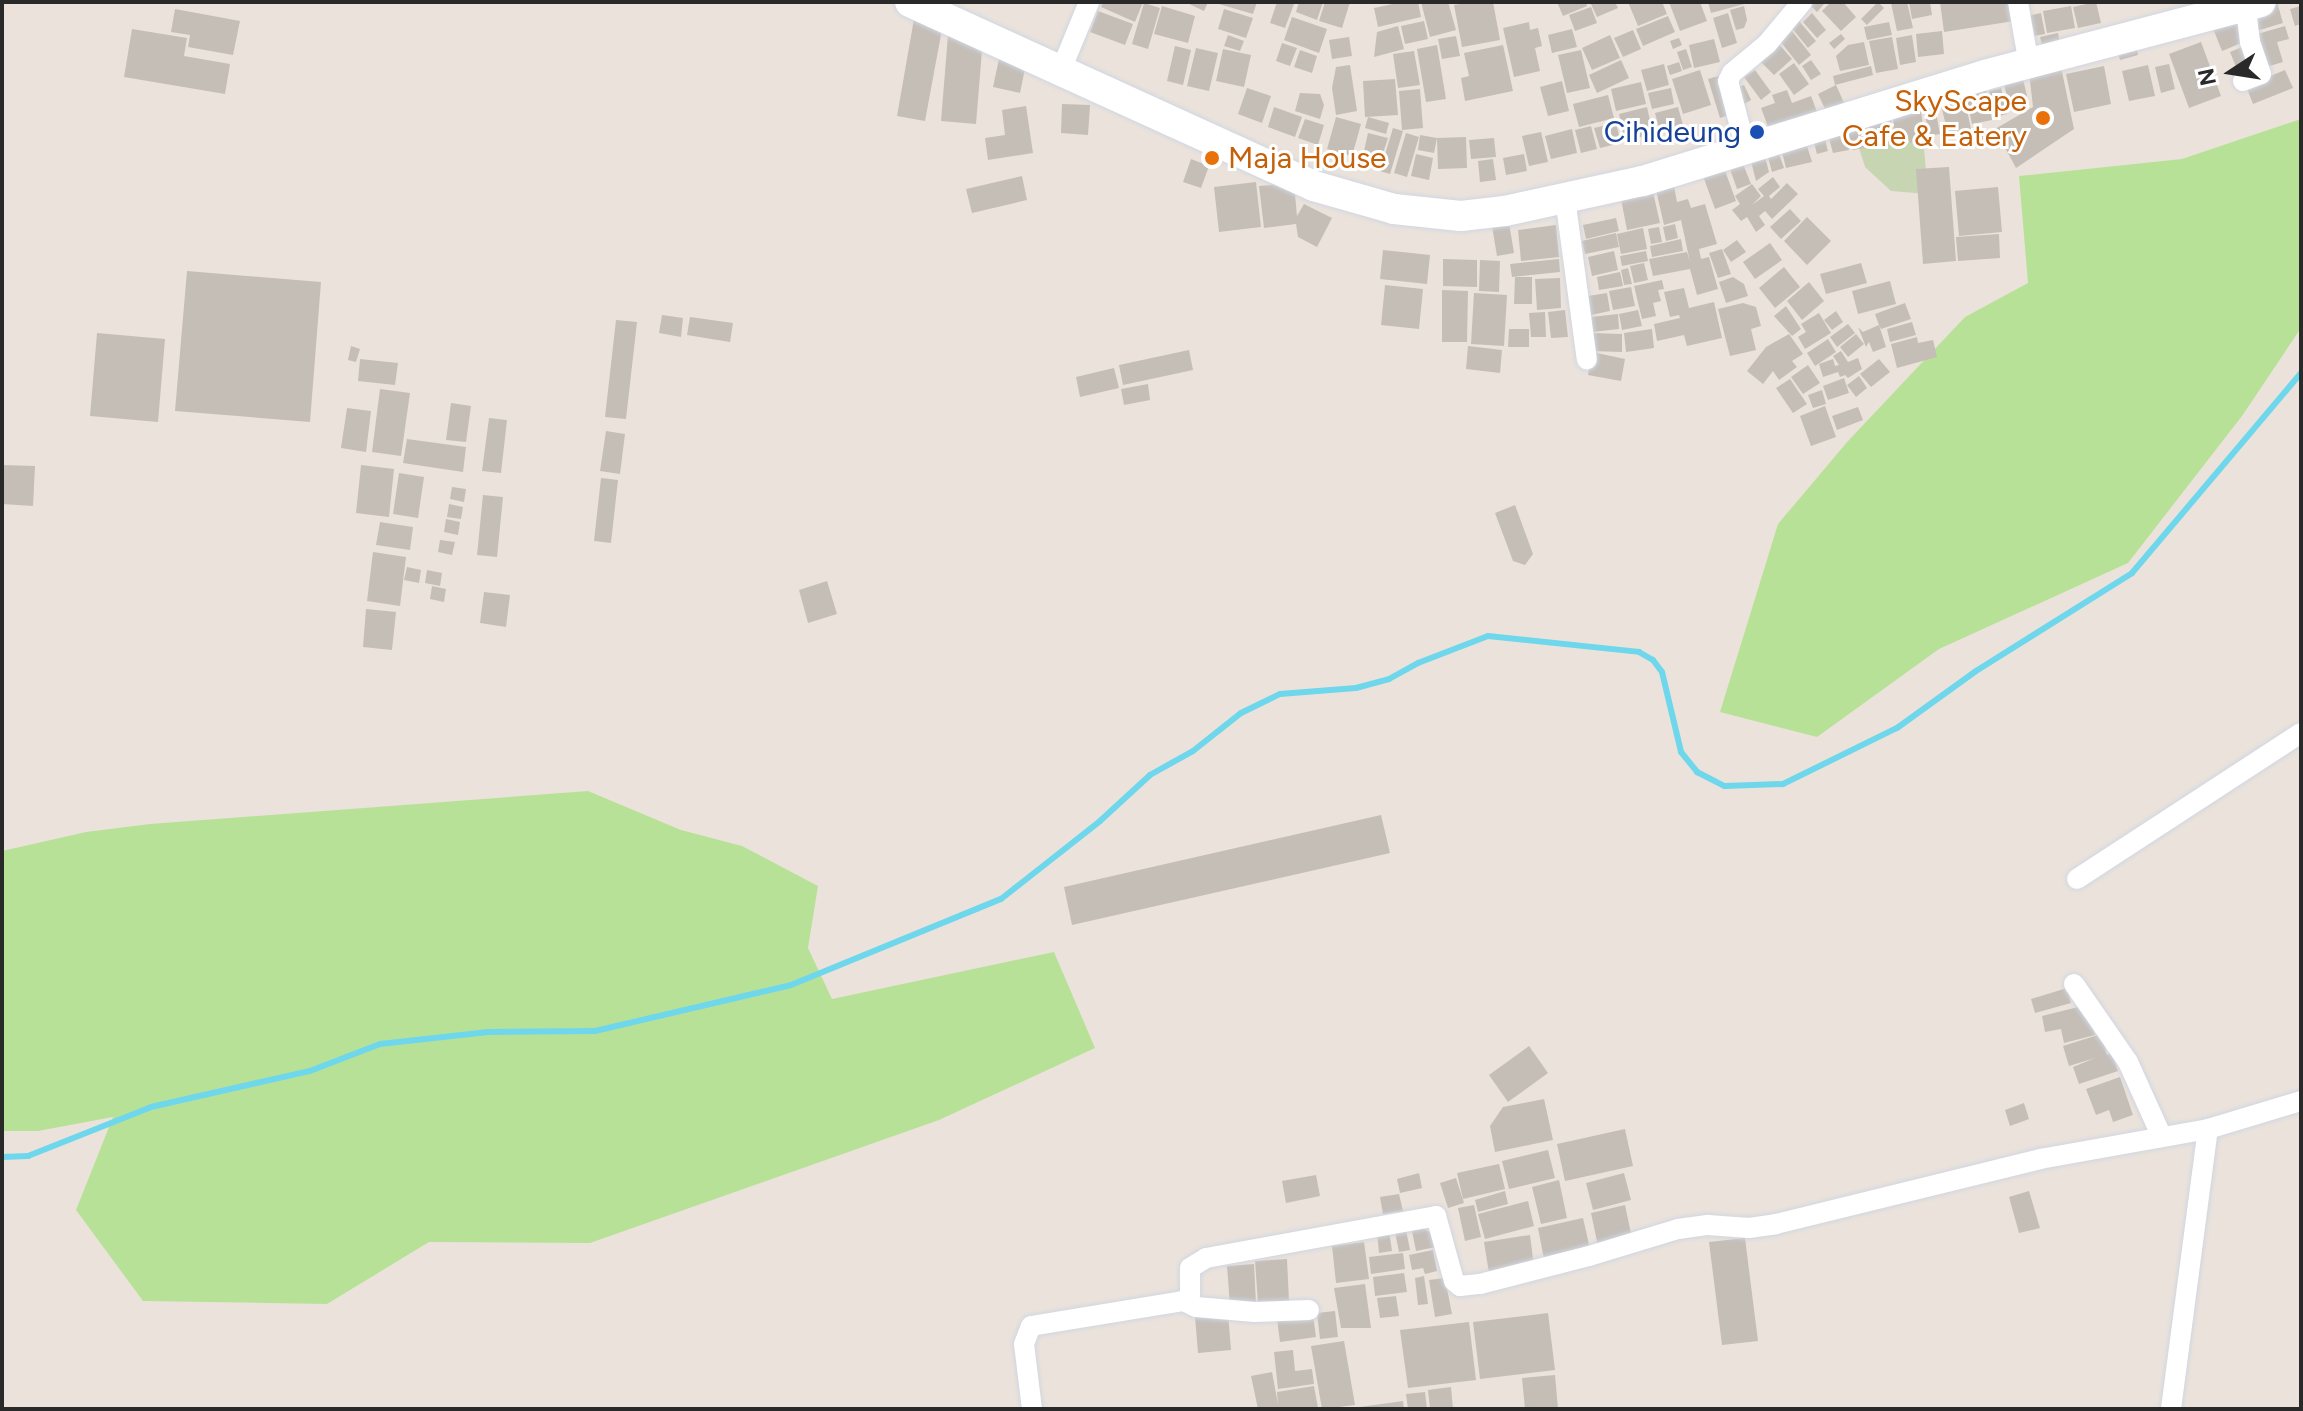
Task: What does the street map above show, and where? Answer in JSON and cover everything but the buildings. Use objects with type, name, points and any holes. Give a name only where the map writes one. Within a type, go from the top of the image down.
[{"type":"main road","points":[[910,2],[1314,186],[1394,209],[1461,216],[1505,211],[1643,181],[1985,75],[2197,16],[2253,4]]},
{"type":"street","points":[[1061,70],[1089,2]]},
{"type":"street","points":[[1746,150],[1728,81],[1732,73],[1767,44],[1802,2]]},
{"type":"street","points":[[2018,2],[2029,65]]},
{"type":"street","points":[[2243,81],[2261,74],[2250,42],[2253,4]]},
{"type":"street","points":[[1565,198],[1587,360]]},
{"type":"street","points":[[2077,879],[2301,733]]},
{"type":"street","points":[[2074,984],[2128,1062],[2161,1135]]},
{"type":"street","points":[[1032,1409],[1024,1344],[1031,1326],[1184,1301],[1190,1295],[1190,1268],[1206,1258],[1436,1216],[1454,1281],[1460,1286],[1503,1280],[1678,1229],[1708,1225],[1749,1228],[1776,1224],[2040,1159],[2208,1129],[2301,1101]]},
{"type":"street","points":[[2171,1409],[2208,1129]]},
{"type":"street","points":[[1184,1301],[1196,1307],[1255,1312],[1309,1310]]},
{"type":"green space","points":[[2301,119],[2301,328],[2242,416],[2128,563],[1939,649],[1817,737],[1720,712],[1778,524],[1848,441],[1965,317],[2028,283],[2019,176],[2182,159]]},
{"type":"green space","points":[[1922,125],[1928,194],[1891,191],[1865,167],[1853,129]]},
{"type":"green space","points":[[588,791],[681,830],[742,846],[818,886],[808,948],[832,999],[1054,952],[1095,1048],[939,1120],[590,1243],[429,1242],[327,1304],[143,1301],[76,1210],[113,1117],[38,1131],[2,1131],[2,851],[86,832],[150,824]]},
{"type":"waterway","points":[[2,1157],[28,1156],[151,1107],[310,1071],[380,1044],[488,1032],[595,1031],[791,985],[1001,899],[1100,821],[1150,775],[1193,751],[1241,713],[1280,694],[1356,688],[1389,679],[1418,663],[1488,636],[1639,652],[1653,660],[1662,672],[1681,752],[1697,772],[1725,786],[1783,784],[1897,728],[1976,671],[2132,573],[2301,373]]},
{"type":"place","name":"SkyScape Cafe & Eatery","points":[[2043,118]]},
{"type":"place","name":"Cihideung","points":[[1757,132]]},
{"type":"place","name":"Maja House","points":[[1212,158]]}]
